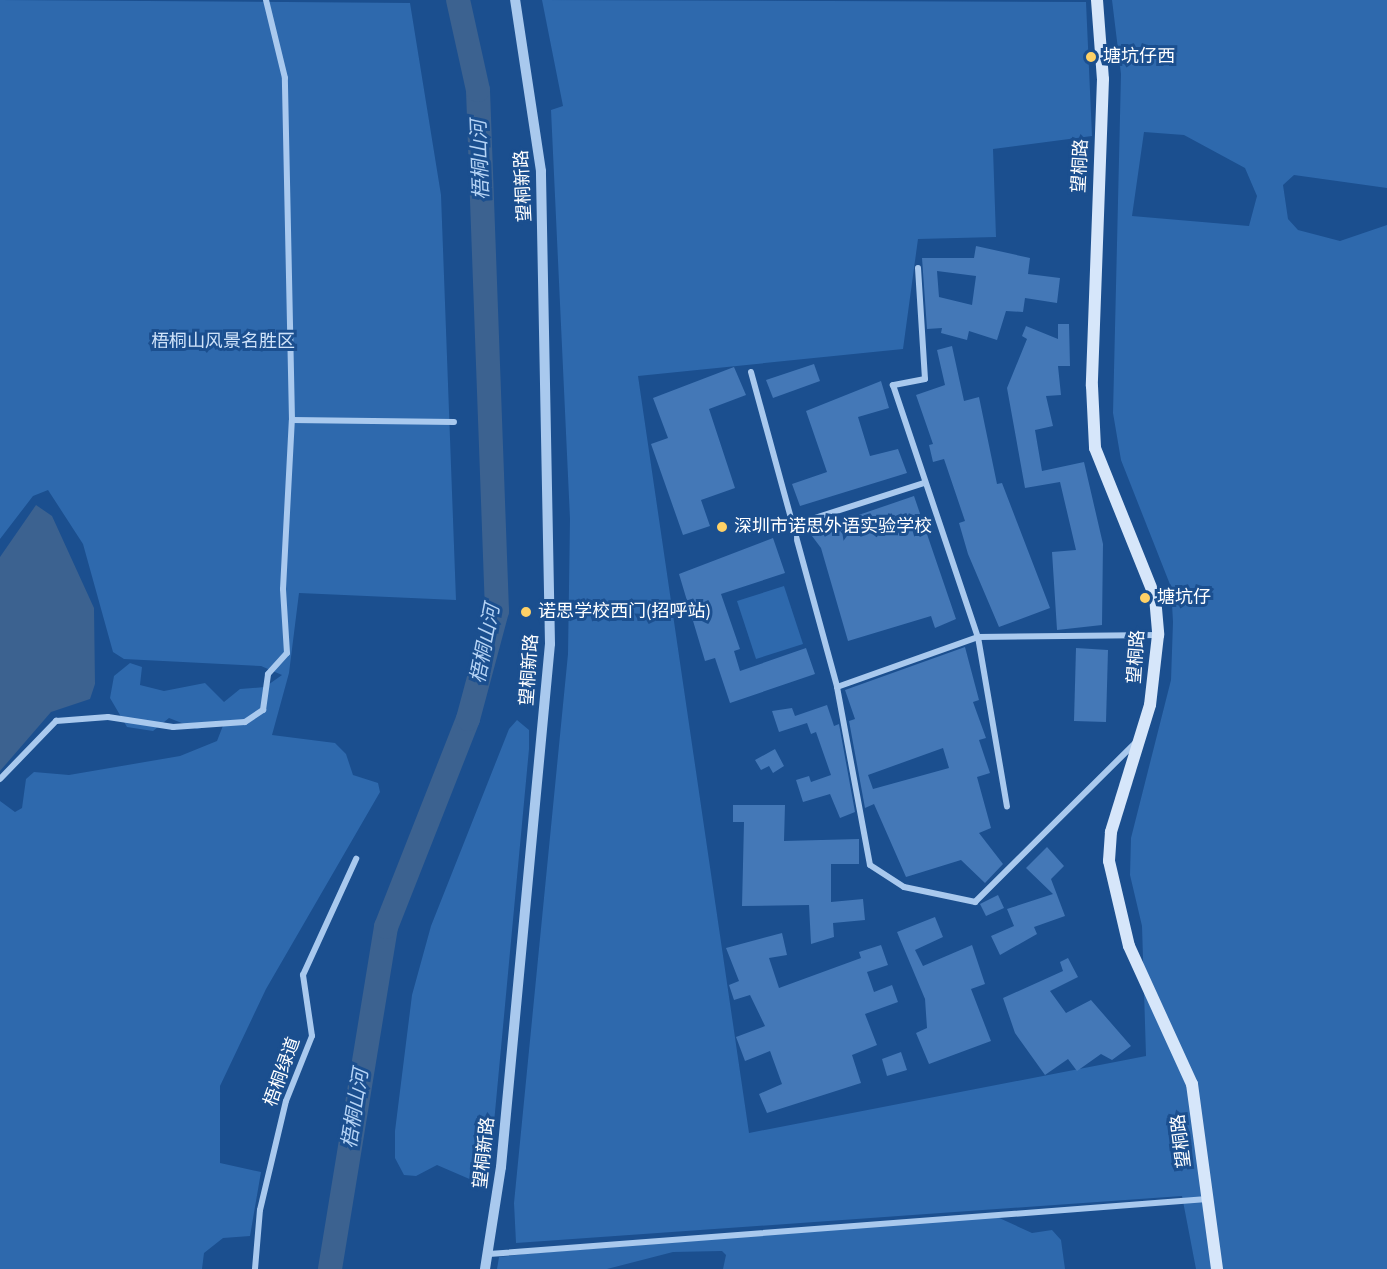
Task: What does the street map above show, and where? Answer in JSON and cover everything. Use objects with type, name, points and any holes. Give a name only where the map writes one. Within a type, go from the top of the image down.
[{"type":"main road","name":"望桐路","points":[[1097,0],[1103,79],[1092,386],[1095,448],[1137,546],[1155,597],[1158,635],[1142,736],[1111,832],[1113,894],[1129,946],[1192,1084],[1217,1269]]},
{"type":"street","points":[[0,779],[56,721],[90,716],[173,727],[221,726],[245,722],[263,710],[268,674],[287,653],[283,589],[292,420],[285,78],[266,0]]},
{"type":"street","name":"望桐新路","points":[[486,1269],[550,644],[541,171],[515,0]]},
{"type":"street","points":[[918,268],[925,379],[893,384],[924,483],[978,637],[1007,807]]},
{"type":"street","points":[[752,372],[837,687],[870,864],[904,886],[944,897],[975,902],[1142,736]]},
{"type":"street","points":[[292,420],[453,422]]},
{"type":"street","points":[[793,525],[924,483]]},
{"type":"street","points":[[837,687],[978,637],[1158,635]]},
{"type":"street","name":"梧桐绿道","points":[[255,1269],[260,1210],[286,1101],[312,1036],[303,975],[356,858]]},
{"type":"street","points":[[489,1254],[1206,1199]]},
{"type":"green space","name":"梧桐山风景名胜区","points":[[0,0],[410,3],[441,195],[456,600],[299,593],[289,673],[272,735],[335,743],[346,754],[353,775],[378,783],[380,792],[266,989],[220,1086],[220,1163],[261,1172],[250,1236],[223,1238],[204,1253],[202,1269],[0,1269],[0,801],[15,812],[22,808],[26,779],[34,772],[69,775],[180,756],[217,741],[224,723],[197,729],[169,718],[153,731],[127,727],[110,698],[114,676],[130,663],[142,667],[140,685],[164,691],[205,683],[224,702],[240,689],[265,687],[282,675],[261,666],[124,659],[113,652],[83,544],[48,490],[33,496],[0,539]]},
{"type":"green space","points":[[542,0],[1086,2],[1092,136],[993,149],[996,237],[918,239],[903,349],[638,376],[749,1133],[1146,1056],[1142,926],[1130,875],[1131,838],[1171,680],[1173,622],[1171,587],[1121,460],[1113,413],[1121,74],[1112,0],[1387,0],[1387,188],[1294,175],[1283,185],[1288,219],[1298,230],[1340,241],[1387,225],[1387,1269],[1196,1269],[1182,1196],[516,1243],[514,1203],[568,654],[570,519],[551,110],[563,106]],"holes":[[[1144,132],[1184,135],[1245,168],[1257,196],[1249,226],[1132,216]]]},
{"type":"green space","points":[[784,586],[803,644],[756,659],[737,601]]},
{"type":"green space","points":[[517,720],[529,730],[529,749],[488,1187],[437,1165],[416,1176],[404,1175],[395,1158],[395,1131],[412,995],[431,926],[509,729]]},
{"type":"green space","points":[[997,1217],[1032,1233],[1052,1230],[1061,1240],[1065,1269],[723,1269],[726,1255],[722,1251],[673,1252],[607,1269],[497,1269],[499,1257],[524,1254]]},
{"type":"shaded area","points":[[36,505],[52,516],[94,608],[95,684],[90,699],[51,712],[0,771],[0,557]]},
{"type":"building","points":[[976,246],[1030,258],[1028,274],[1060,278],[1057,303],[1025,298],[1023,312],[1006,311],[997,340],[969,331],[967,340],[941,333],[942,328],[927,329],[922,258],[974,258]],"holes":[[[937,271],[976,276],[972,305],[939,297]]]},
{"type":"building","points":[[1058,324],[1069,324],[1070,366],[1058,366],[1061,395],[1046,396],[1053,426],[1035,430],[1042,471],[1084,462],[1103,544],[1102,625],[1057,630],[1052,552],[1076,550],[1060,482],[1025,488],[1007,388],[1027,339],[1022,336],[1026,326],[1058,339]]},
{"type":"building","points":[[952,346],[964,401],[979,397],[997,484],[1002,483],[1050,608],[999,627],[968,554],[959,523],[965,521],[944,459],[933,462],[929,445],[933,444],[916,395],[945,385],[937,350]]},
{"type":"building","points":[[814,364],[820,381],[773,398],[766,380]]},
{"type":"building","points":[[734,367],[746,395],[709,409],[735,488],[701,500],[710,526],[683,535],[651,444],[668,438],[653,398]]},
{"type":"building","points":[[881,381],[889,408],[858,417],[870,456],[898,449],[907,473],[800,506],[792,484],[827,472],[806,411]]},
{"type":"building","points":[[914,496],[956,619],[935,628],[931,616],[848,641],[821,548],[809,532]]},
{"type":"building","points":[[773,538],[785,573],[721,594],[740,649],[734,651],[740,671],[806,648],[815,674],[730,703],[715,658],[705,661],[679,574]]},
{"type":"building","points":[[965,647],[979,700],[973,702],[986,738],[979,740],[990,773],[977,777],[991,828],[979,833],[1003,864],[985,883],[961,860],[906,877],[874,804],[865,808],[849,721],[855,719],[845,690]],"holes":[[[943,748],[949,768],[873,789],[868,775]]]},
{"type":"building","points":[[1076,648],[1108,650],[1106,722],[1074,721]]},
{"type":"building","points":[[827,705],[834,726],[839,724],[855,812],[840,818],[830,794],[803,802],[796,780],[809,776],[811,782],[831,775],[816,732],[811,734],[807,723],[779,732],[772,711],[792,708],[795,716]]},
{"type":"building","points":[[775,749],[784,766],[773,773],[769,766],[761,770],[755,760]]},
{"type":"building","points":[[733,805],[785,805],[784,841],[859,839],[859,864],[831,864],[831,902],[863,899],[865,920],[833,923],[834,937],[811,944],[809,905],[742,906],[744,822],[733,822]]},
{"type":"building","points":[[1047,847],[1064,866],[1051,879],[1065,916],[1034,927],[1037,934],[1000,955],[991,936],[1014,926],[1007,909],[1053,894],[1026,868]]},
{"type":"building","points":[[998,895],[1004,908],[986,916],[980,904]]},
{"type":"building","points":[[935,917],[943,937],[915,950],[923,966],[972,945],[985,984],[971,989],[991,1041],[929,1064],[916,1033],[927,1028],[925,999],[897,932]]},
{"type":"building","points":[[782,933],[787,955],[769,958],[779,988],[861,958],[859,952],[881,945],[888,965],[867,972],[874,992],[892,985],[898,1002],[865,1014],[877,1045],[852,1055],[861,1083],[767,1113],[759,1094],[782,1084],[770,1051],[745,1061],[736,1037],[765,1026],[750,995],[734,1000],[729,985],[739,981],[726,948]]},
{"type":"building","points":[[1068,958],[1078,977],[1050,991],[1066,1013],[1091,1000],[1131,1046],[1112,1060],[1101,1054],[1077,1071],[1068,1059],[1045,1075],[1015,1033],[1003,998],[1063,971],[1060,962]]},
{"type":"building","points":[[901,1052],[907,1070],[887,1076],[882,1059]]},
{"type":"waterway","name":"梧桐山河","points":[[330,1269],[386,927],[468,719],[497,611],[478,90],[458,0]]},
{"type":"place","name":"塘坑仔西","points":[[1091,57]]},
{"type":"place","name":"深圳市诺思外语实验学校","points":[[722,527]]},
{"type":"place","name":"塘坑仔","points":[[1145,598]]},
{"type":"place","name":"诺思学校西门(招呼站)","points":[[526,612]]}]
